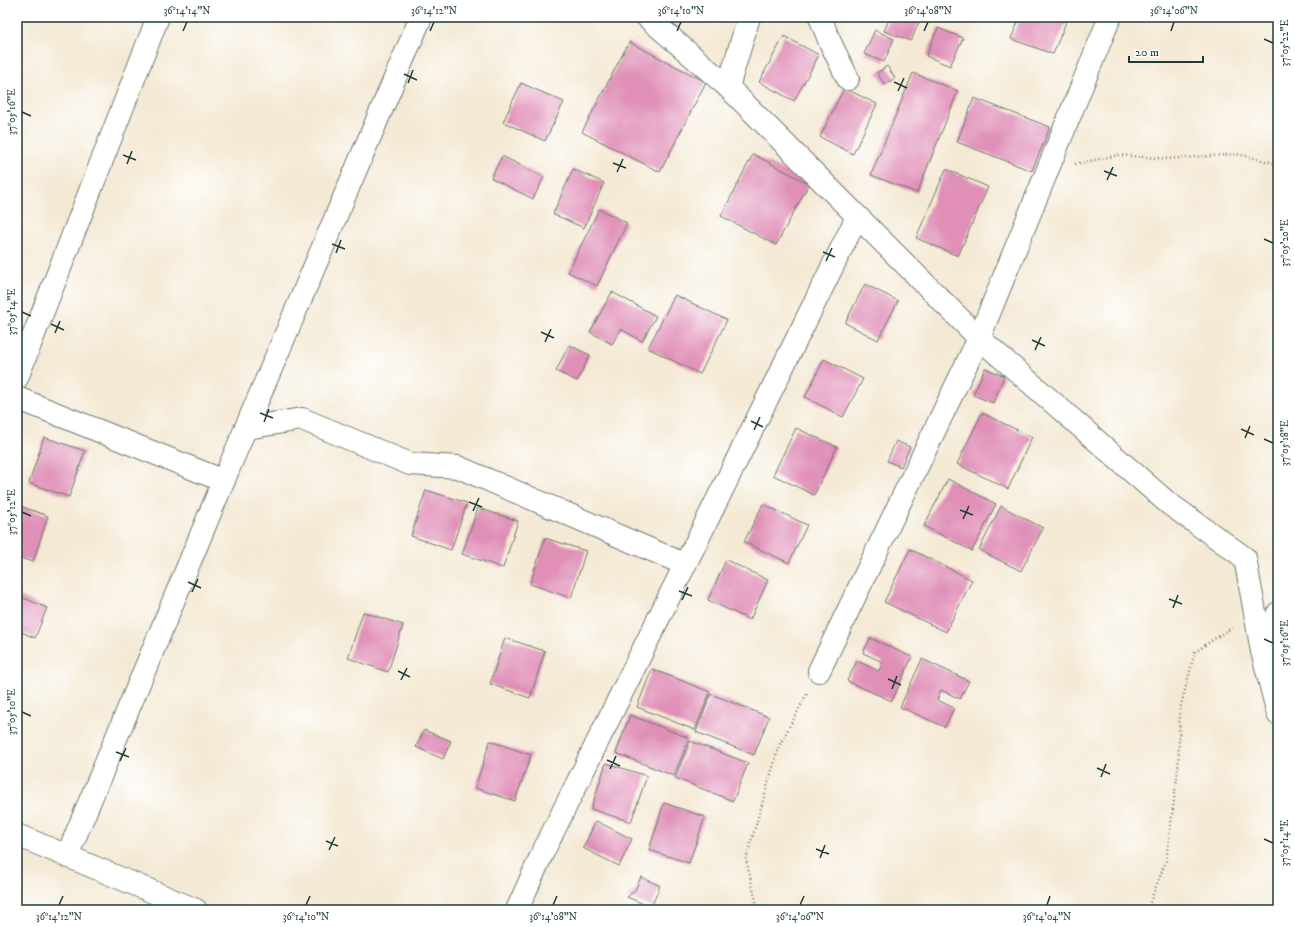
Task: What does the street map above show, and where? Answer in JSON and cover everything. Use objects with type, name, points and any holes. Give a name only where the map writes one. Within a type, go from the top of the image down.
[{"type":"street","points":[[17,378],[158,17]]},
{"type":"street","points":[[67,856],[246,428],[421,17]]},
{"type":"street","points":[[647,17],[728,88],[979,338],[1168,503],[1245,558],[1262,651],[1278,714]]},
{"type":"street","points":[[728,88],[750,17]]},
{"type":"street","points":[[820,17],[829,40],[848,79]]},
{"type":"street","points":[[819,671],[979,338],[1110,17]]},
{"type":"street","points":[[517,910],[542,854],[684,564],[857,217]]},
{"type":"street","points":[[17,398],[224,481]]},
{"type":"street","points":[[246,428],[302,419],[410,464],[458,467],[684,564]]},
{"type":"street","points":[[1262,651],[1278,613]]},
{"type":"street","points":[[17,835],[196,910]]},
{"type":"path","points":[[1049,166],[1079,163],[1118,155],[1168,159],[1237,154],[1278,164]]},
{"type":"path","points":[[1146,910],[1166,861],[1178,770],[1180,709],[1195,652],[1226,631],[1256,617]]},
{"type":"path","points":[[758,910],[746,859],[779,746],[819,671]]},
{"type":"building","points":[[890,17],[921,17],[911,41],[884,31]]},
{"type":"building","points":[[1020,17],[1068,17],[1053,54],[1011,39]]},
{"type":"building","points":[[938,28],[963,38],[950,66],[926,56]]},
{"type":"building","points":[[875,30],[894,39],[884,62],[864,54]]},
{"type":"building","points":[[784,36],[819,55],[794,101],[759,82]]},
{"type":"building","points":[[629,42],[706,82],[660,172],[582,132]]},
{"type":"building","points":[[887,66],[895,78],[885,85],[877,73]]},
{"type":"building","points":[[913,73],[958,91],[917,193],[871,175]]},
{"type":"building","points":[[521,83],[564,102],[545,141],[503,122]]},
{"type":"building","points":[[844,88],[877,104],[853,154],[820,137]]},
{"type":"building","points":[[974,98],[1050,127],[1032,171],[957,142]]},
{"type":"building","points":[[753,154],[809,184],[776,245],[721,216]]},
{"type":"building","points":[[502,156],[544,177],[533,199],[491,178]]},
{"type":"building","points":[[573,169],[604,183],[584,228],[553,214]]},
{"type":"building","points":[[946,169],[988,187],[958,256],[916,238]]},
{"type":"building","points":[[599,209],[627,223],[597,286],[568,272]]},
{"type":"building","points":[[865,284],[898,301],[878,340],[845,323]]},
{"type":"building","points":[[612,292],[656,316],[642,341],[621,329],[612,344],[590,332]]},
{"type":"building","points":[[675,295],[727,320],[700,374],[648,348]]},
{"type":"building","points":[[569,345],[590,355],[577,381],[556,371]]},
{"type":"building","points":[[824,359],[863,379],[843,417],[805,397]]},
{"type":"building","points":[[985,368],[1004,376],[993,403],[973,395]]},
{"type":"building","points":[[982,413],[1032,437],[1008,489],[957,464]]},
{"type":"building","points":[[796,428],[837,447],[814,495],[773,475]]},
{"type":"building","points":[[44,437],[85,451],[69,497],[29,483]]},
{"type":"building","points":[[896,441],[910,447],[901,467],[887,461]]},
{"type":"building","points":[[948,479],[996,504],[972,551],[924,526]]},
{"type":"building","points":[[426,490],[467,503],[451,550],[411,536]]},
{"type":"building","points":[[763,504],[807,525],[789,563],[744,542]]},
{"type":"building","points":[[17,505],[48,516],[33,562],[17,557]]},
{"type":"building","points":[[1001,506],[1043,528],[1021,571],[979,550]]},
{"type":"building","points":[[478,508],[518,521],[503,568],[462,554]]},
{"type":"building","points":[[545,538],[586,551],[571,598],[530,584]]},
{"type":"building","points":[[910,549],[972,580],[946,632],[884,602]]},
{"type":"building","points":[[726,560],[768,580],[750,620],[708,600]]},
{"type":"building","points":[[17,595],[47,608],[35,638],[17,630]]},
{"type":"building","points":[[363,612],[403,625],[388,672],[348,658]]},
{"type":"building","points":[[505,638],[545,651],[530,698],[490,684]]},
{"type":"building","points":[[870,638],[912,657],[892,701],[847,681],[857,661],[879,671],[883,662],[863,653]]},
{"type":"building","points":[[922,659],[969,681],[960,699],[941,690],[937,700],[954,708],[945,727],[900,707]]},
{"type":"building","points":[[652,669],[710,692],[695,730],[637,707]]},
{"type":"building","points":[[711,694],[769,717],[754,755],[696,732]]},
{"type":"building","points":[[630,715],[689,738],[674,776],[616,753]]},
{"type":"building","points":[[424,730],[451,741],[443,759],[416,747]]},
{"type":"building","points":[[490,741],[531,755],[515,801],[475,788]]},
{"type":"building","points":[[690,741],[748,763],[733,801],[675,778]]},
{"type":"building","points":[[606,763],[647,776],[631,822],[591,809]]},
{"type":"building","points":[[664,803],[705,817],[689,863],[649,850]]},
{"type":"building","points":[[596,821],[632,839],[619,866],[583,848]]},
{"type":"building","points":[[641,877],[660,886],[651,907],[627,897],[635,890]]}]
